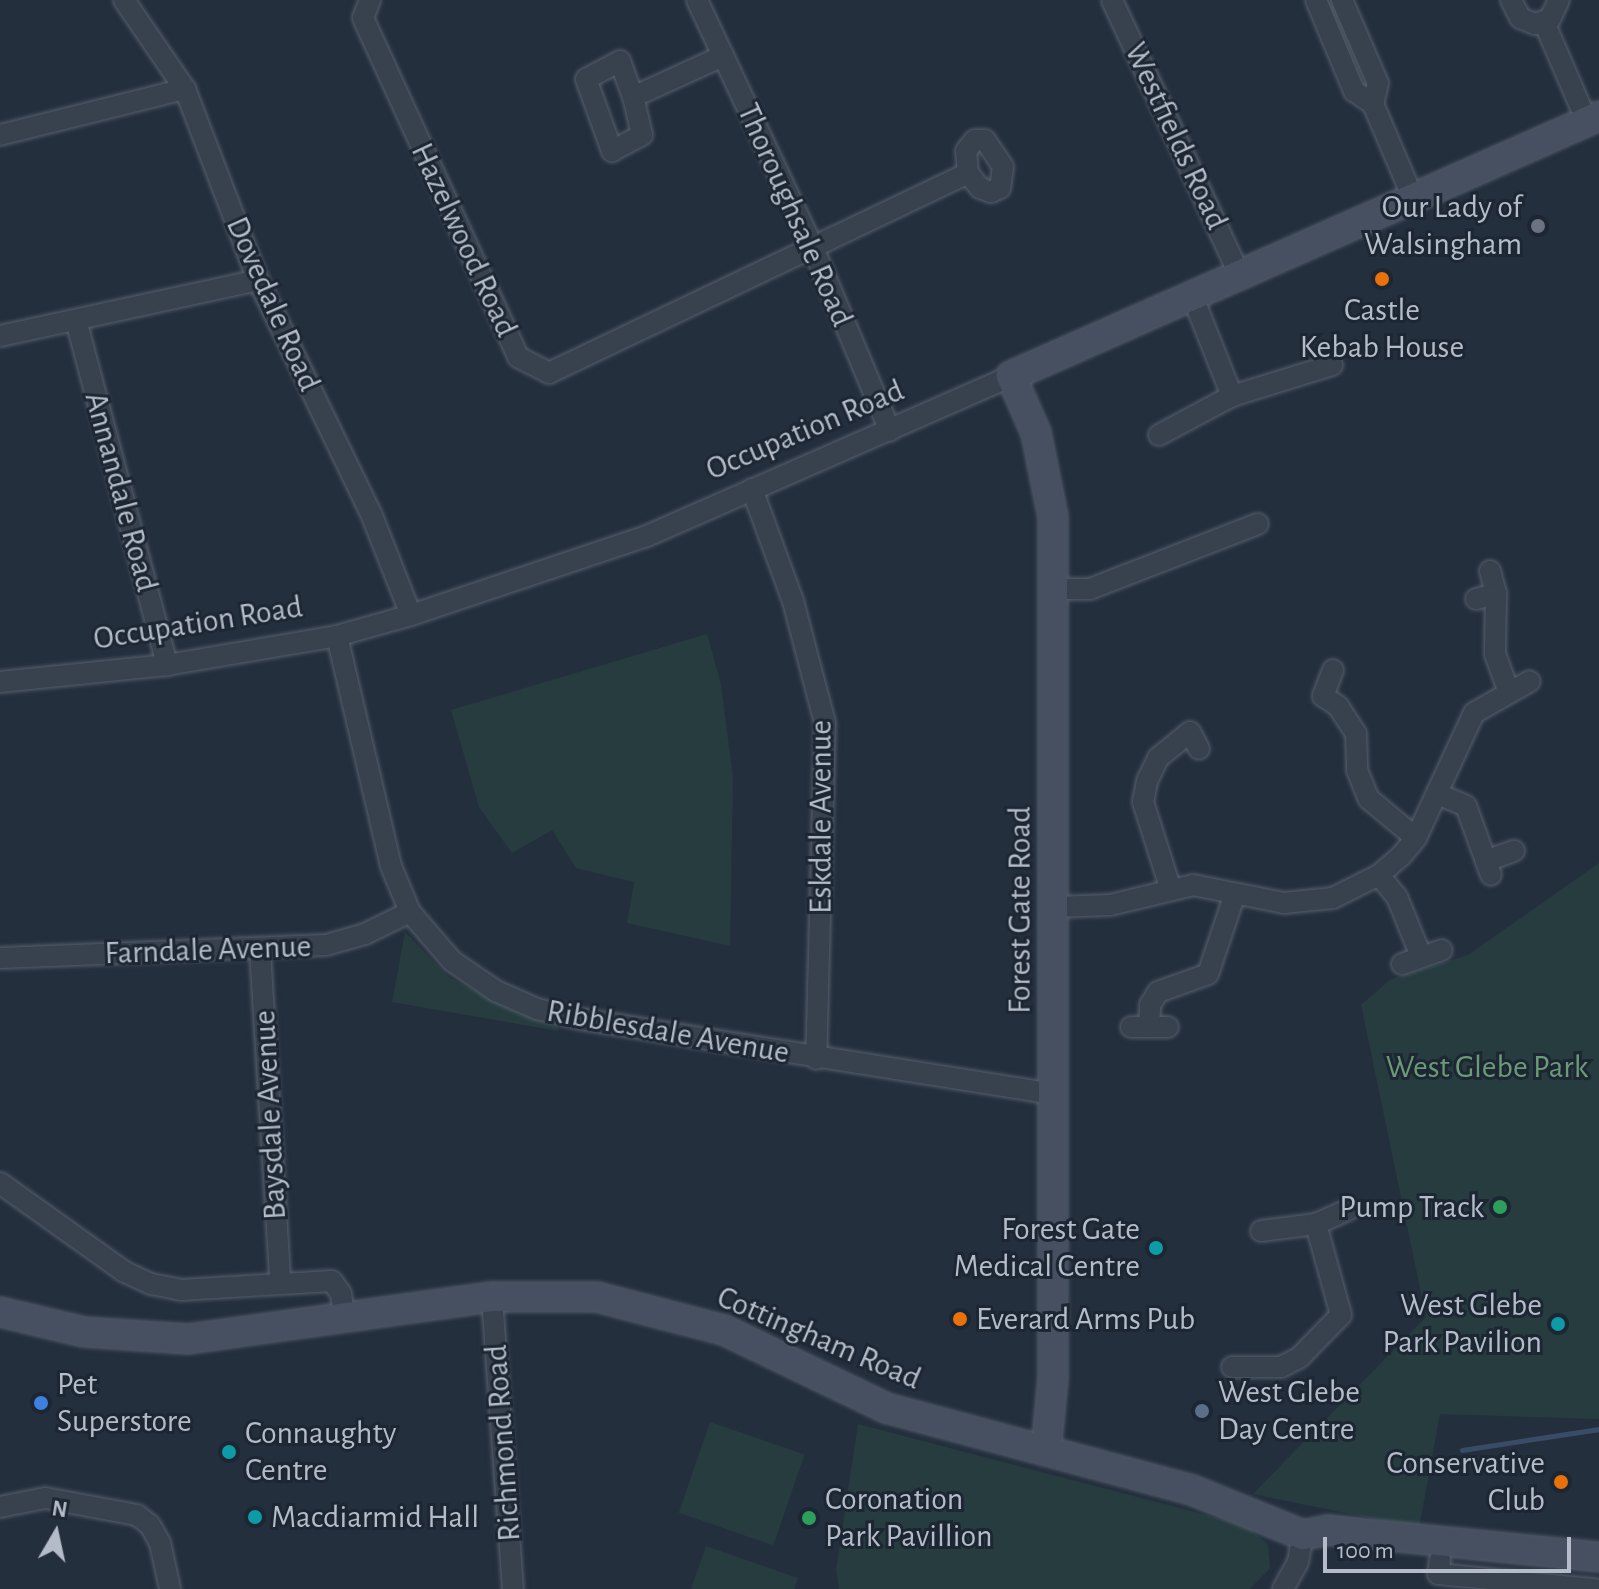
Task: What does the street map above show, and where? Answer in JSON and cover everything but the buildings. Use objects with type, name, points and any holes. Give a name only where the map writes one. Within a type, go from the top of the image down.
[{"type":"street","name":"Dovedale Road","points":[[124,0],[185,89],[258,280],[372,516],[411,615]]},
{"type":"street","name":"Hazelwood Road","points":[[370,0],[363,18],[518,357],[549,373],[814,250]]},
{"type":"street","name":"Thoroughsale Road","points":[[697,0],[814,250],[890,431]]},
{"type":"street","name":"Westfields Road","points":[[1112,0],[1239,273]]},
{"type":"street","points":[[1316,0],[1354,91],[1373,104],[1413,198]]},
{"type":"street","points":[[1342,0],[1378,83],[1373,104]]},
{"type":"street","points":[[1511,0],[1520,18],[1544,22],[1556,13],[1559,0]]},
{"type":"street","points":[[1544,22],[1593,119]]},
{"type":"street","points":[[633,97],[723,56]]},
{"type":"street","points":[[0,135],[185,89]]},
{"type":"street","name":"Occupation Road","points":[[0,682],[167,665],[337,636],[550,572],[890,431],[1239,273],[1593,119]]},
{"type":"street","points":[[814,250],[968,173]]},
{"type":"street","points":[[0,336],[258,280]]},
{"type":"street","points":[[1192,295],[1232,396]]},
{"type":"street","name":"Annandale Road","points":[[76,320],[167,665]]},
{"type":"street","points":[[1159,435],[1232,396],[1332,365]]},
{"type":"street","name":"Forest Gate Road","points":[[1011,376],[1047,471],[1055,589],[1053,1378],[1046,1451]]},
{"type":"street","name":"Eskdale Avenue","points":[[752,489],[793,601],[825,723],[816,1059]]},
{"type":"street","points":[[1055,589],[1090,589],[1258,524]]},
{"type":"street","points":[[1490,571],[1496,594],[1495,654],[1508,690]]},
{"type":"street","points":[[1476,599],[1496,594]]},
{"type":"street","name":"Ribblesdale Avenue","points":[[337,636],[391,866],[410,912],[452,961],[531,1007],[816,1059],[1053,1094]]},
{"type":"street","points":[[1333,670],[1323,696],[1338,706],[1356,734],[1357,770],[1369,799],[1416,838]]},
{"type":"street","points":[[1054,907],[1110,905],[1170,887],[1284,903],[1333,898],[1379,875],[1416,838],[1474,713],[1508,690],[1530,681]]},
{"type":"street","points":[[1170,887],[1143,802],[1147,781],[1158,758],[1190,732],[1199,749]]},
{"type":"street","points":[[1438,794],[1466,806],[1488,868],[1514,851]]},
{"type":"street","points":[[1379,875],[1397,897],[1412,960],[1442,950]]},
{"type":"street","points":[[1149,1027],[1150,1005],[1158,992],[1208,974],[1235,894]]},
{"type":"street","name":"Farndale Avenue","points":[[0,958],[326,945],[410,912]]},
{"type":"street","name":"Baysdale Avenue","points":[[260,950],[280,1281]]},
{"type":"street","points":[[0,1183],[125,1272],[151,1284],[181,1290],[280,1281],[332,1281],[341,1294],[345,1318]]},
{"type":"street","points":[[1261,1231],[1316,1224],[1349,1209]]},
{"type":"street","points":[[1232,1367],[1281,1367],[1299,1358],[1341,1315],[1316,1224]]},
{"type":"street","name":"Cottingham Road","points":[[0,1312],[84,1332],[188,1339],[492,1297],[597,1297],[660,1310],[724,1330],[886,1408],[1235,1504],[1303,1535],[1328,1530],[1599,1557]]},
{"type":"street","name":"Richmond Road","points":[[492,1297],[513,1589]]},
{"type":"street","points":[[0,1507],[45,1498],[137,1515],[150,1525],[160,1543],[170,1589]]},
{"type":"street","points":[[1283,1589],[1298,1562],[1303,1535]]},
{"type":"street","points":[[1440,1560],[1438,1574],[1595,1589]]},
{"type":"green space","points":[[707,634],[721,684],[733,778],[730,946],[627,923],[634,882],[576,868],[552,830],[512,853],[479,807],[451,710]]},
{"type":"green space","name":"West Glebe Park","points":[[1599,863],[1599,1419],[1440,1414],[1419,1528],[1253,1494],[1426,1317],[1361,1005],[1391,979],[1468,955]]},
{"type":"green space","points":[[405,932],[450,978],[509,1009],[559,1023],[558,1031],[392,1002]]},
{"type":"green space","points":[[710,1422],[805,1455],[773,1545],[679,1513]]},
{"type":"green space","points":[[858,1424],[1245,1525],[1268,1544],[1270,1568],[1250,1589],[839,1589],[836,1570]]},
{"type":"green space","points":[[706,1546],[798,1578],[794,1589],[691,1589]]},
{"type":"waterway","points":[[1462,1450],[1599,1429]]},
{"type":"place","name":"Our Lady of Walsingham","points":[[1538,226]]},
{"type":"place","name":"Castle Kebab House","points":[[1382,279]]},
{"type":"place","name":"Pump Track","points":[[1500,1207]]},
{"type":"place","name":"Forest Gate Medical Centre","points":[[1156,1248]]},
{"type":"place","name":"Everard Arms Pub","points":[[960,1319]]},
{"type":"place","name":"West Glebe Park Pavilion","points":[[1558,1324]]},
{"type":"place","name":"Pet Superstore","points":[[41,1403]]},
{"type":"place","name":"West Glebe Day Centre","points":[[1202,1411]]},
{"type":"place","name":"Connaughty Centre","points":[[229,1452]]},
{"type":"place","name":"Conservative Club","points":[[1561,1482]]},
{"type":"place","name":"Macdiarmid Hall","points":[[255,1517]]},
{"type":"place","name":"Coronation Park Pavillion","points":[[809,1518]]}]
